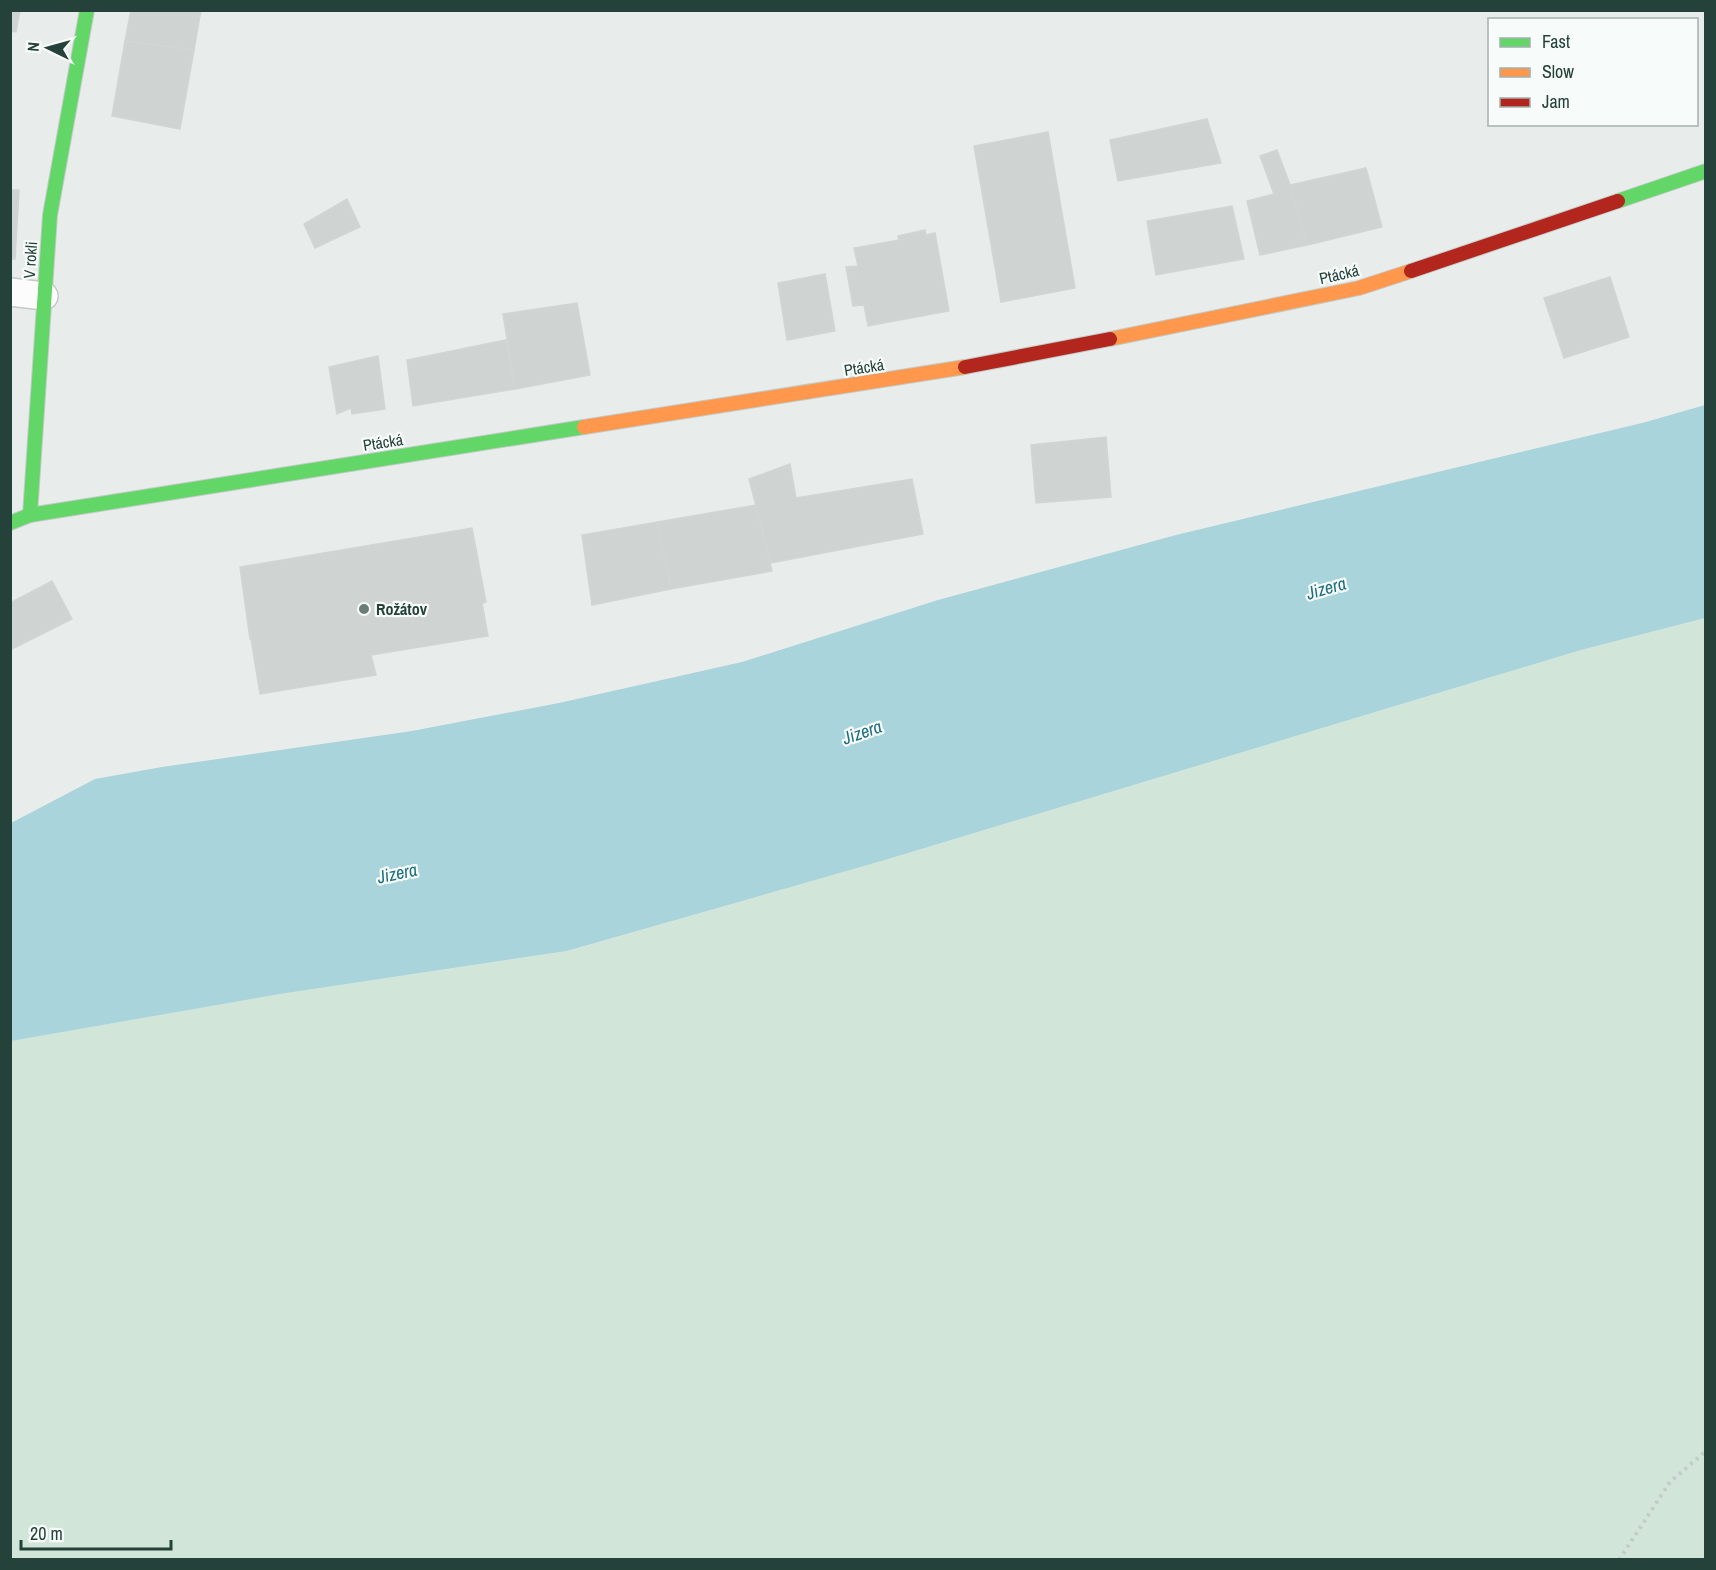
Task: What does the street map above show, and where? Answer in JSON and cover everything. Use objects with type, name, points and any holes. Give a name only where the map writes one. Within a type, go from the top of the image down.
[{"type":"street","name":"V rokli","points":[[30,515],[50,215],[87,10]]},
{"type":"street","name":"Ptácká","points":[[10,523],[30,515],[1020,358],[1359,288],[1706,171]]},
{"type":"lane","points":[[10,292],[44,296]]},
{"type":"path","points":[[1619,1560],[1670,1482],[1706,1451]]},
{"type":"green space","points":[[1705,618],[1705,1559],[11,1559],[10,1041],[280,994],[568,951],[885,860],[1581,650]]},
{"type":"water","name":"Jizera","points":[[1705,405],[1705,618],[1581,650],[885,860],[567,951],[280,994],[11,1041],[11,823],[95,779],[162,767],[412,731],[559,703],[742,662],[938,600],[1176,535],[1646,422]]},
{"type":"building","points":[[10,10],[20,10],[16,32],[10,31]]},
{"type":"building","points":[[131,10],[201,10],[194,50],[125,41]]},
{"type":"building","points":[[125,41],[194,50],[180,129],[112,116]]},
{"type":"building","points":[[1207,119],[1221,163],[1118,181],[1110,140]]},
{"type":"building","points":[[1048,132],[1075,288],[1001,302],[974,146]]},
{"type":"building","points":[[1277,150],[1292,190],[1307,245],[1260,255],[1247,201],[1274,194],[1260,156]]},
{"type":"building","points":[[1366,168],[1382,227],[1307,245],[1290,185]]},
{"type":"building","points":[[10,190],[19,190],[15,259],[10,259]]},
{"type":"building","points":[[347,199],[360,227],[315,248],[304,224]]},
{"type":"building","points":[[1232,206],[1244,259],[1156,275],[1147,221]]},
{"type":"building","points":[[925,230],[926,235],[935,233],[949,311],[868,326],[864,305],[853,306],[846,267],[858,266],[854,248],[899,240],[898,236]]},
{"type":"building","points":[[825,274],[835,331],[787,340],[778,283]]},
{"type":"building","points":[[1610,277],[1629,337],[1564,358],[1544,298]]},
{"type":"building","points":[[577,303],[590,375],[515,389],[503,314]]},
{"type":"building","points":[[506,340],[515,389],[413,406],[407,360]]},
{"type":"building","points":[[378,356],[385,409],[352,414],[351,408],[337,414],[329,367]]},
{"type":"building","points":[[1106,437],[1111,497],[1036,503],[1031,445]]},
{"type":"building","points":[[790,464],[796,498],[912,479],[923,534],[771,563],[749,479]]},
{"type":"building","points":[[756,505],[772,571],[671,589],[657,522]]},
{"type":"building","points":[[657,522],[671,589],[592,605],[582,535]]},
{"type":"building","points":[[472,528],[486,602],[482,603],[488,636],[371,655],[376,675],[260,694],[240,567]]},
{"type":"building","points":[[52,581],[72,619],[10,650],[10,603]]},
{"type":"traffic: fast","points":[[30,515],[50,215],[87,10]]},
{"type":"traffic: fast","points":[[1618,201],[1706,171]]},
{"type":"traffic: fast","points":[[10,523],[30,515],[584,427]]},
{"type":"traffic: slow","points":[[1110,339],[1359,288],[1411,271]]},
{"type":"traffic: slow","points":[[584,427],[965,367]]},
{"type":"traffic: jam","points":[[1411,271],[1618,201]]},
{"type":"traffic: jam","points":[[965,367],[1110,339]]},
{"type":"place","name":"Rožátov","points":[[364,609]]}]
